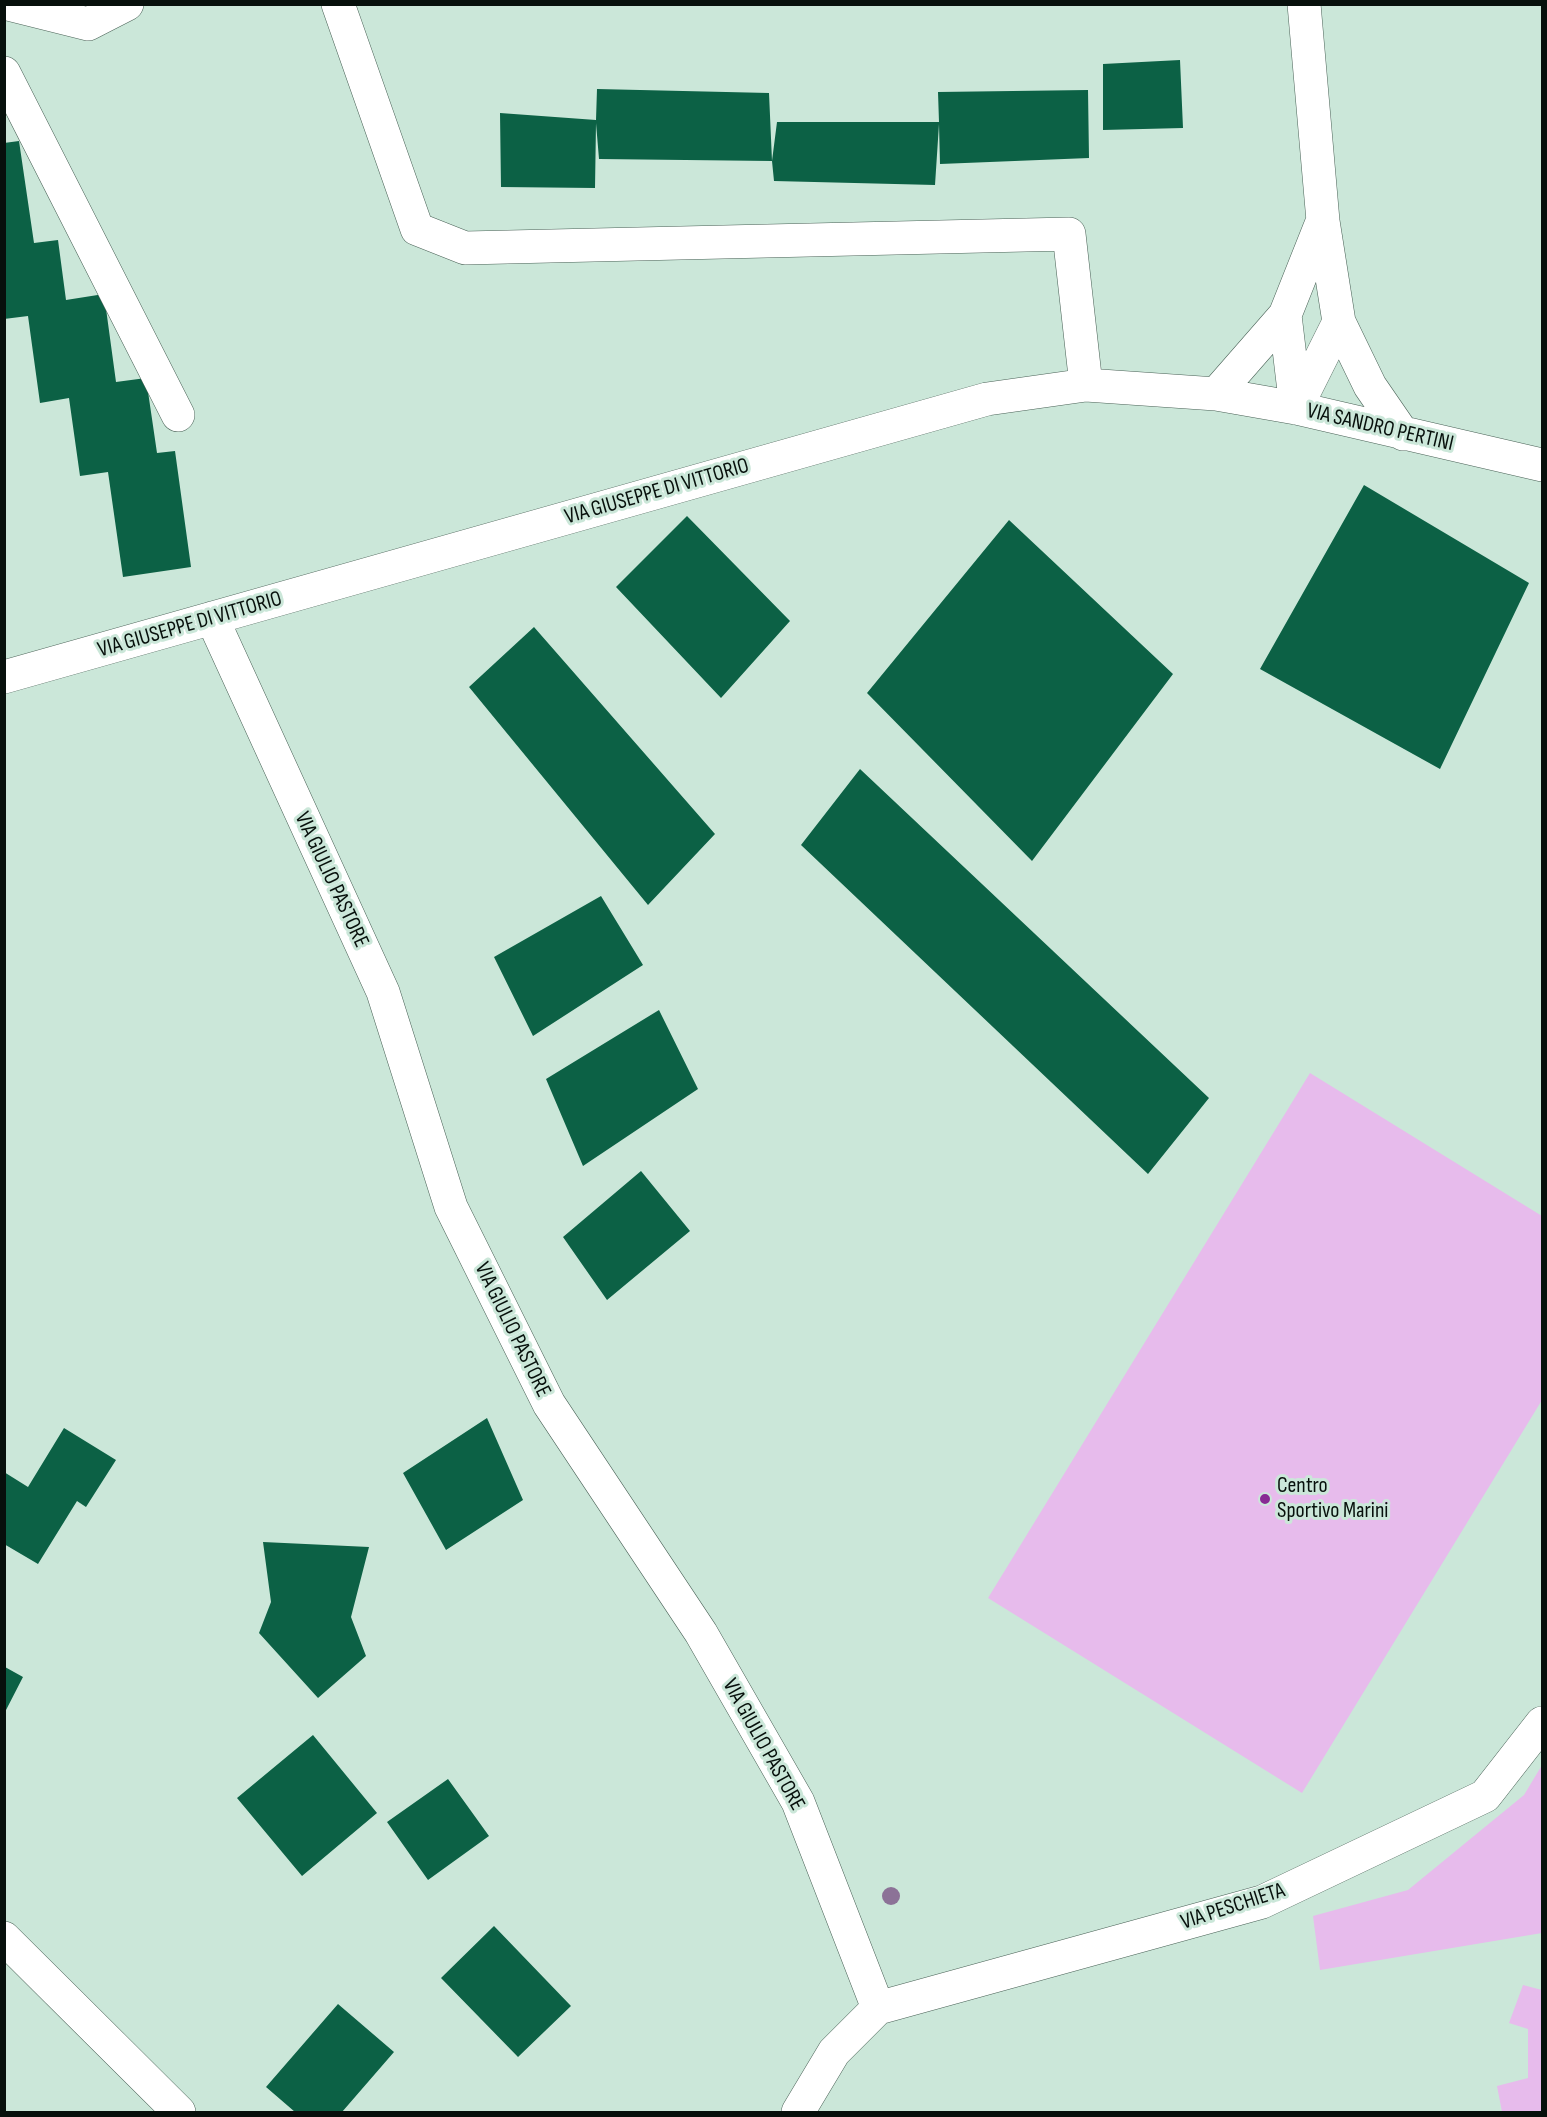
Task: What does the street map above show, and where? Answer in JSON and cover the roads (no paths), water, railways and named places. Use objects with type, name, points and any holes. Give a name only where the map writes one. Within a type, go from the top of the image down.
[{"type":"street","points":[[8,4],[88,24],[127,4]]},
{"type":"street","points":[[338,4],[417,229],[465,248],[1069,234],[1086,385]]},
{"type":"street","points":[[1304,4],[1323,221],[1339,322],[1370,386],[1402,434]]},
{"type":"street","points":[[4,73],[178,416]]},
{"type":"street","points":[[1216,394],[1285,315],[1323,221]]},
{"type":"street","points":[[1285,315],[1296,408]]},
{"type":"street","points":[[1296,408],[1339,322]]},
{"type":"street","name":"VIA GIUSEPPE DI VITTORIO","points":[[4,677],[987,399],[1086,385],[1216,394]]},
{"type":"street","name":"VIA SANDRO PERTINI","points":[[1216,394],[1296,408],[1542,465]]},
{"type":"street","name":"VIA GIULIO PASTORE","points":[[212,618],[382,992],[451,1207],[549,1404],[701,1633],[798,1802],[878,2008]]},
{"type":"street","name":"VIA PESCHIETA","points":[[878,2008],[1262,1902],[1485,1796],[1542,1723]]},
{"type":"street","points":[[4,1938],[179,2112]]},
{"type":"street","points":[[798,2112],[834,2052],[878,2008]]},
{"type":"place","name":"Centro Sportivo Marini","points":[[1265,1499]]}]
